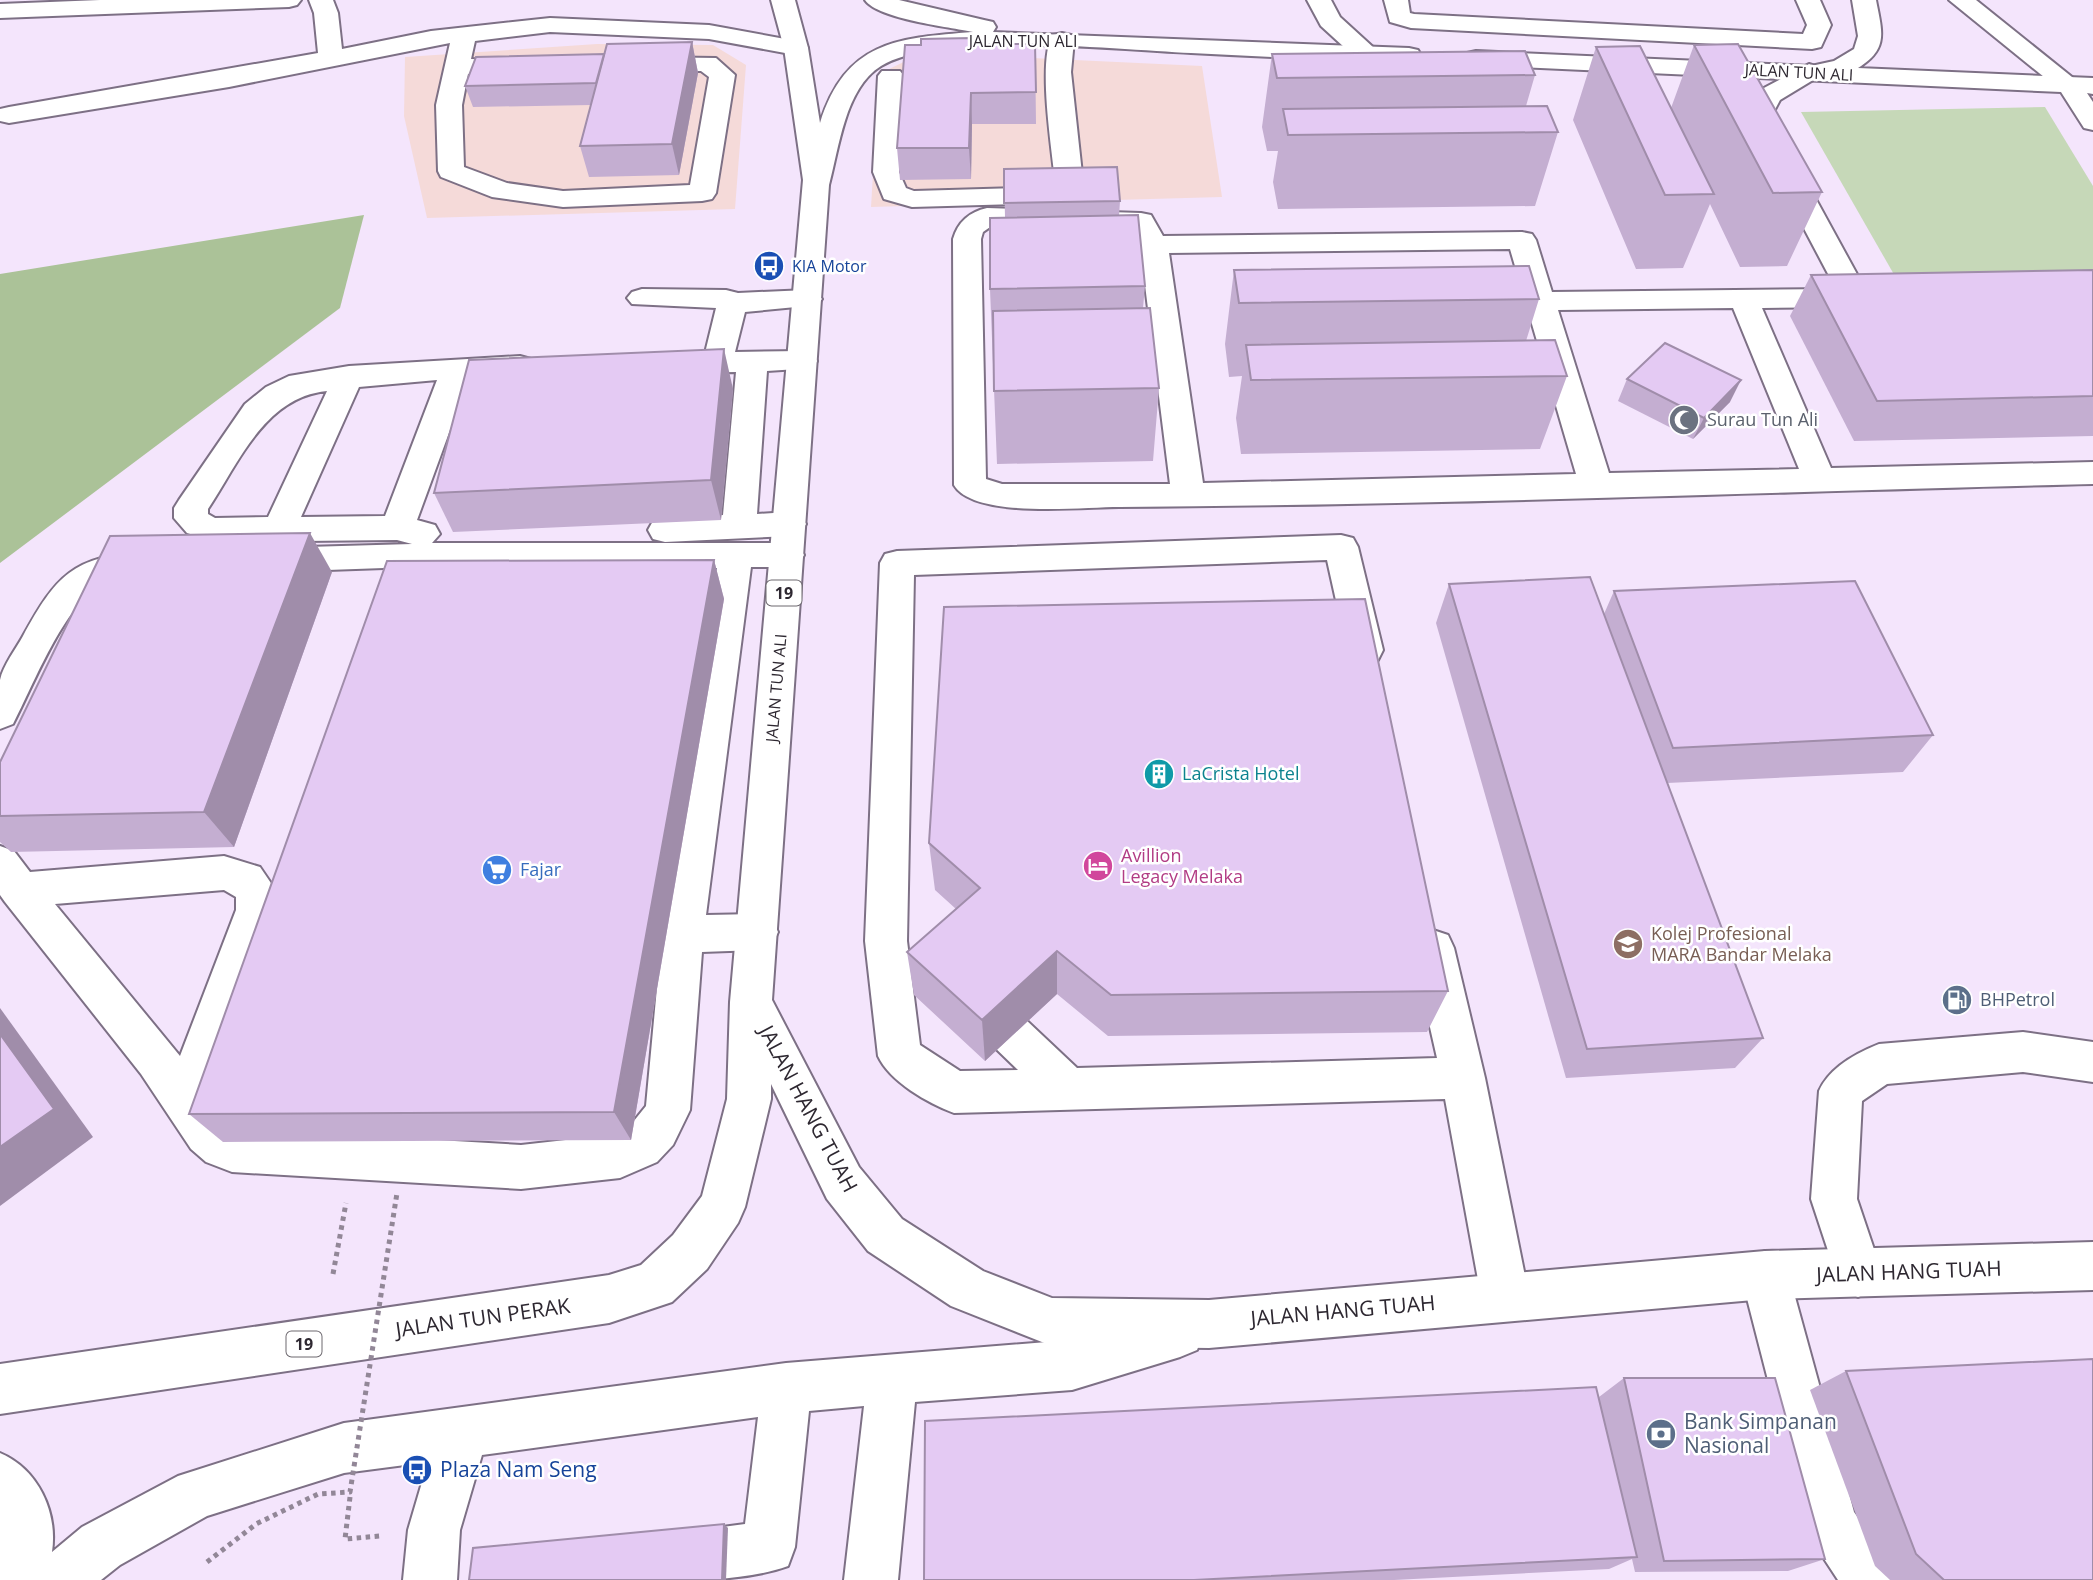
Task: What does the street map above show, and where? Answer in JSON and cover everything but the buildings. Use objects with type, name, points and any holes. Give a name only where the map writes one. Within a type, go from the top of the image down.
[{"type":"main road","points":[[0,11],[289,0]]},
{"type":"main road","points":[[321,0],[326,13],[331,58]]},
{"type":"main road","name":"19","points":[[783,0],[796,48],[815,185]]},
{"type":"main road","points":[[877,0],[907,11],[1051,40],[1058,72],[1069,183],[1056,195],[912,199],[894,193],[886,172],[891,76]]},
{"type":"main road","points":[[1319,0],[1322,12],[1365,53]]},
{"type":"main road","points":[[1396,0],[1399,17],[1411,21],[1812,42],[1819,25],[1808,0]]},
{"type":"main road","points":[[1515,0],[1519,26]]},
{"type":"main road","points":[[1541,300],[1869,298],[1758,117],[1761,102],[1772,92],[1809,72],[1841,67],[1865,53],[1870,36],[1864,0]]},
{"type":"main road","points":[[1961,0],[2081,85],[2093,122]]},
{"type":"main road","points":[[9,115],[464,35],[564,26],[709,32],[796,48]]},
{"type":"main road","points":[[464,35],[449,105],[450,171],[502,191],[563,199],[702,193],[722,75],[707,63],[624,64]]},
{"type":"main road","name":"JALAN TUN ALI","points":[[751,1002],[815,185],[844,95],[853,78],[872,61],[911,45],[1051,40],[2081,85]]},
{"type":"main road","points":[[457,67],[554,65]]},
{"type":"main road","points":[[1188,495],[1154,245],[1141,220],[987,216],[970,228],[967,239],[970,485],[999,496],[1188,495],[2093,473]]},
{"type":"main road","points":[[1154,245],[1522,240],[1596,485]]},
{"type":"main road","points":[[642,298],[726,299],[732,303],[807,299]]},
{"type":"main road","points":[[1743,298],[1821,480]]},
{"type":"main road","points":[[718,362],[732,303]]},
{"type":"main road","points":[[649,363],[802,361]]},
{"type":"main road","points":[[9,876],[142,1039],[186,1099],[210,1139],[219,1147],[232,1150],[521,1167],[620,1156],[641,1146],[657,1130],[668,1110],[683,934],[737,540],[752,362]]},
{"type":"main road","points":[[553,365],[457,368],[348,376],[300,383],[277,394],[256,411],[191,508],[191,518],[199,525],[215,530],[278,531],[391,542],[788,540]]},
{"type":"main road","points":[[391,542],[457,368]]},
{"type":"main road","points":[[278,531],[348,376]]},
{"type":"main road","points":[[231,562],[391,542]]},
{"type":"main road","points":[[1372,683],[1341,547],[897,563],[886,941],[900,1056],[954,1092],[1463,1078]]},
{"type":"main road","points":[[0,714],[66,594],[89,574],[120,566],[176,564]]},
{"type":"main road","points":[[9,876],[224,873],[246,879],[257,892],[257,910],[186,1099]]},
{"type":"main road","points":[[1425,914],[1463,1078],[1505,1296]]},
{"type":"main road","points":[[683,934],[757,932]]},
{"type":"main road","points":[[886,941],[920,948],[1066,1087]]},
{"type":"main road","name":"JALAN HANG TUAH","points":[[751,1002],[813,1118],[843,1183],[885,1235],[968,1289],[1052,1322],[1209,1324],[1505,1296],[1765,1276],[2093,1266]]},
{"type":"main road","name":"JALAN TUN PERAK","points":[[0,1390],[609,1299],[655,1285],[690,1252],[722,1207],[749,1099],[751,1002]]},
{"type":"main road","points":[[1858,1273],[1834,1199],[1841,1091],[1879,1064],[2023,1052],[2093,1062]]},
{"type":"main road","points":[[1765,1276],[1831,1524],[1869,1580]]},
{"type":"main road","points":[[60,1580],[101,1546],[196,1494],[344,1448],[786,1388],[1072,1364],[1209,1324]]},
{"type":"main road","points":[[871,1580],[892,1381]]},
{"type":"main road","points":[[636,1564],[769,1547],[786,1388]]},
{"type":"main road","points":[[430,1580],[434,1530],[463,1431]]},
{"type":"main road","points":[[0,1479],[13,1489],[30,1529],[19,1572],[13,1580]]},
{"type":"path","points":[[397,1193],[345,1539],[434,1530]]},
{"type":"path","points":[[333,1274],[341,1228]]},
{"type":"path","points":[[207,1562],[256,1524],[318,1494],[351,1492]]},
{"type":"shaded area","points":[[597,44],[713,45],[746,65],[735,209],[427,218],[404,116],[405,57]]},
{"type":"shaded area","points":[[922,53],[1202,66],[1222,197],[871,207],[879,74]]},
{"type":"green space","points":[[2045,107],[2093,186],[2093,295],[1900,285],[1801,112]]},
{"type":"green space","points":[[364,215],[340,308],[0,563],[0,274]]},
{"type":"place","name":"KIA Motor","points":[[769,266]]},
{"type":"place","name":"Surau Tun Ali","points":[[1684,420]]},
{"type":"place","name":"LaCrista Hotel","points":[[1159,774]]},
{"type":"place","name":"Avillion Legacy Melaka","points":[[1098,866]]},
{"type":"place","name":"Fajar","points":[[497,870]]},
{"type":"place","name":"Kolej Profesional MARA Bandar Melaka","points":[[1628,944]]},
{"type":"place","name":"BHPetrol","points":[[1957,1000]]},
{"type":"place","name":"Bank Simpanan Nasional","points":[[1661,1434]]},
{"type":"place","name":"Plaza Nam Seng","points":[[417,1470]]}]
